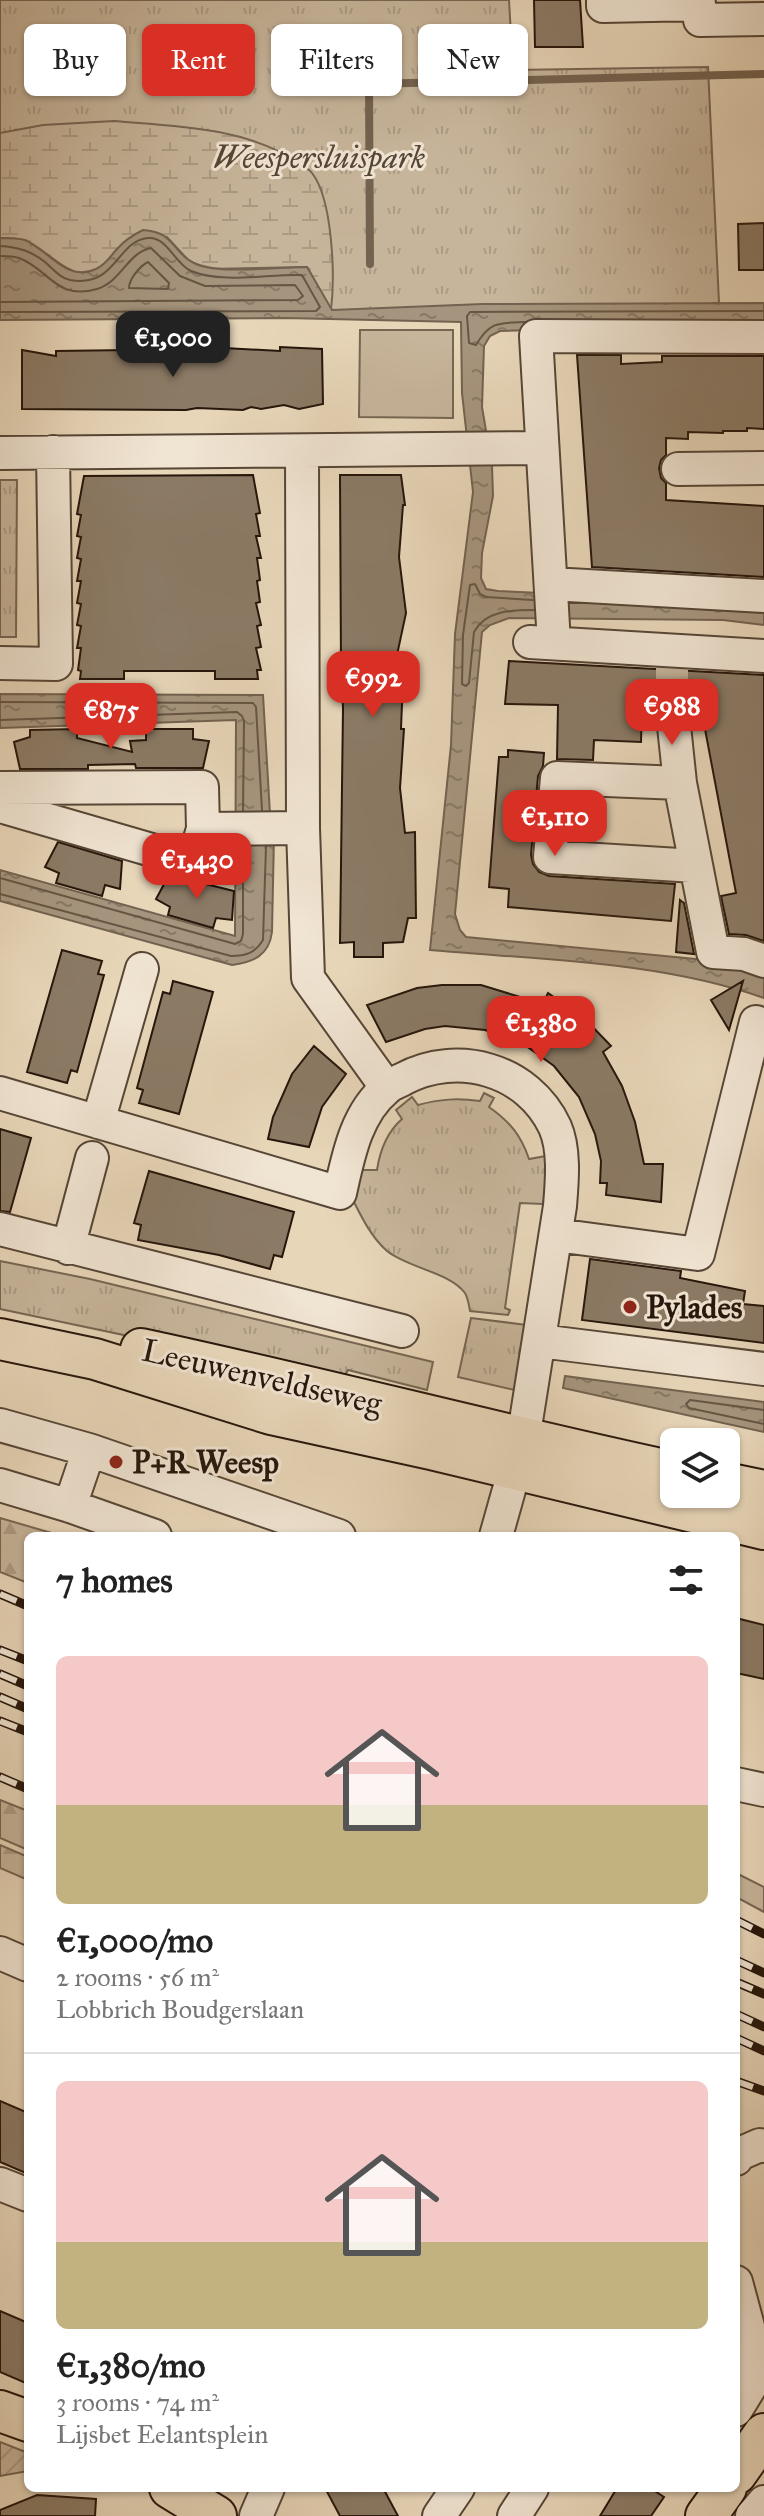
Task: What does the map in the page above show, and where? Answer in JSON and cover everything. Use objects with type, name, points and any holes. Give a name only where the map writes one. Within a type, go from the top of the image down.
[{"type":"main road","name":"Leeuwenveldseweg","points":[[0,1320],[221,1366],[764,1529]]},
{"type":"main road","name":"Leeuwenveldseweg","points":[[0,1339],[95,1359],[271,1414],[431,1449],[660,1470]]},
{"type":"main road","points":[[740,1486],[764,1491]]},
{"type":"main road","points":[[0,2411],[24,2420]]},
{"type":"main road","points":[[740,2468],[764,2434]]},
{"type":"main road","points":[[177,2492],[216,2516]]},
{"type":"main road","points":[[706,2516],[723,2492]]},
{"type":"street","points":[[603,0],[603,6],[699,4],[700,20],[764,19]]},
{"type":"street","points":[[764,337],[536,336],[551,584],[546,639],[672,657],[764,656]]},
{"type":"street","points":[[0,453],[542,448]]},
{"type":"street","points":[[302,451],[299,828],[308,978],[387,1088]]},
{"type":"street","points":[[0,663],[56,664],[53,452]]},
{"type":"street","points":[[678,469],[764,468]]},
{"type":"street","points":[[551,584],[764,596]]},
{"type":"street","points":[[672,707],[680,783],[713,952],[744,954],[764,961]]},
{"type":"street","points":[[680,783],[557,778],[550,857],[695,866]]},
{"type":"street","points":[[0,788],[202,787],[214,829],[193,862],[7,808],[0,800]]},
{"type":"street","points":[[214,829],[299,828]]},
{"type":"street","points":[[98,1122],[142,969]]},
{"type":"street","points":[[556,1235],[698,1254],[756,1022]]},
{"type":"street","points":[[0,1093],[340,1193],[350,1149],[366,1113],[387,1088],[419,1071],[449,1064],[479,1067],[503,1075],[528,1091],[543,1106],[556,1130],[563,1173],[540,1341],[519,1455],[497,1532]]},
{"type":"street","points":[[68,1248],[92,1158]]},
{"type":"street","points":[[0,1229],[402,1331]]},
{"type":"street","points":[[540,1341],[764,1369]]},
{"type":"street","points":[[0,1425],[89,1450],[327,1532]]},
{"type":"street","points":[[70,1506],[89,1450]]},
{"type":"street","points":[[0,1485],[144,1532]]},
{"type":"street","points":[[740,1785],[764,1790]]},
{"type":"street","points":[[0,1953],[24,1963]]},
{"type":"street","points":[[740,2154],[764,2146]]},
{"type":"street","points":[[0,2184],[24,2193]]},
{"type":"street","points":[[740,2297],[754,2349],[750,2387],[740,2403]]},
{"type":"street","points":[[256,2516],[266,2492]]},
{"type":"street","points":[[439,2516],[455,2492]]},
{"type":"street","points":[[514,2516],[529,2492]]},
{"type":"street","points":[[752,2516],[764,2502]]},
{"type":"green space","name":"Weespersluispark","points":[[0,0],[509,0],[510,24],[418,24],[418,96],[528,96],[528,70],[708,67],[719,303],[713,303],[713,317],[0,312]]},
{"type":"green space","points":[[114,121],[185,127],[232,135],[277,150],[309,170],[319,185],[328,220],[333,278],[331,310],[307,267],[209,269],[190,262],[167,237],[116,250],[104,265],[92,272],[81,273],[70,270],[25,241],[0,238],[0,133],[43,125]]},
{"type":"green space","points":[[360,330],[453,330],[453,418],[359,417]]},
{"type":"green space","points":[[0,480],[17,480],[16,637],[0,637]]},
{"type":"green space","points":[[484,1093],[494,1098],[489,1107],[514,1130],[529,1159],[546,1156],[547,1182],[543,1204],[520,1203],[505,1308],[510,1310],[508,1315],[470,1311],[466,1295],[458,1286],[387,1251],[371,1233],[352,1198],[358,1187],[358,1170],[377,1170],[385,1142],[402,1119],[396,1110],[412,1097],[418,1105],[449,1100],[480,1101]]},
{"type":"green space","points":[[0,1261],[90,1279],[433,1362],[427,1390],[348,1370],[342,1381],[0,1309]]},
{"type":"green space","points":[[471,1318],[527,1325],[519,1391],[458,1377]]},
{"type":"green space","points":[[0,1518],[48,1532],[24,1532],[24,1581],[0,1572]]},
{"type":"green space","points":[[0,1800],[24,1809],[24,1848],[0,1838]]},
{"type":"green space","points":[[0,1845],[24,1855],[24,1878],[0,1868]]},
{"type":"green space","points":[[740,1875],[764,1887],[764,1912],[740,1899]]},
{"type":"green space","points":[[0,2442],[24,2451],[24,2472],[0,2476]]},
{"type":"water","points":[[143,230],[162,235],[187,259],[205,267],[233,270],[307,267],[332,310],[483,304],[764,303],[764,328],[500,331],[490,336],[484,346],[482,407],[492,466],[493,496],[482,553],[481,578],[486,589],[764,603],[764,625],[723,620],[509,618],[490,625],[482,632],[455,914],[466,937],[764,968],[764,998],[683,976],[641,969],[430,950],[451,745],[455,634],[473,492],[462,393],[461,322],[285,318],[0,320],[0,238],[25,240],[67,269],[85,272],[103,265],[123,243]]},
{"type":"water","points":[[0,694],[263,695],[274,836],[272,932],[264,952],[253,960],[232,965],[0,901],[0,870],[235,936],[236,720],[0,728]]},
{"type":"water","points":[[565,1376],[764,1402],[764,1432],[563,1388]]},
{"type":"building","points":[[534,0],[580,0],[583,47],[535,47]]},
{"type":"building","points":[[764,223],[764,270],[739,270],[738,224]]},
{"type":"building","points":[[205,347],[280,351],[280,347],[322,349],[323,404],[299,409],[284,405],[243,410],[22,409],[22,350],[56,356],[56,351]]},
{"type":"building","points":[[577,355],[621,355],[621,364],[662,362],[662,356],[764,356],[764,429],[688,432],[688,439],[666,438],[666,455],[659,468],[661,478],[666,483],[666,500],[764,506],[764,577],[592,567]]},
{"type":"building","points":[[253,475],[260,513],[256,514],[260,536],[256,536],[261,558],[257,558],[260,602],[256,603],[261,625],[257,626],[261,647],[256,648],[261,670],[257,670],[258,679],[215,679],[215,671],[124,671],[124,679],[80,679],[81,648],[77,648],[81,626],[77,625],[81,604],[77,603],[81,581],[77,581],[81,559],[77,558],[81,537],[77,536],[81,515],[77,514],[84,476]]},
{"type":"building","points":[[340,475],[401,475],[405,505],[399,557],[406,613],[397,655],[404,654],[400,788],[405,833],[415,832],[416,918],[408,918],[403,942],[383,943],[383,957],[354,957],[354,942],[340,943],[343,708]]},
{"type":"building","points":[[509,661],[764,675],[764,941],[729,934],[721,896],[736,893],[701,708],[691,708],[687,695],[679,689],[669,688],[660,692],[653,707],[642,707],[641,742],[594,740],[593,760],[557,759],[558,705],[505,704]]},
{"type":"building","points":[[77,729],[77,738],[132,752],[130,741],[146,740],[146,729],[193,729],[193,739],[209,741],[203,768],[136,768],[135,764],[88,765],[88,769],[20,769],[14,742],[30,737],[30,730]]},
{"type":"building","points":[[508,750],[544,753],[538,776],[531,855],[539,872],[549,876],[675,884],[671,921],[508,907],[509,889],[489,887],[499,757],[508,757]]},
{"type":"building","points":[[58,842],[122,861],[120,889],[105,885],[102,896],[56,883],[59,873],[45,867]]},
{"type":"building","points":[[169,875],[234,891],[232,920],[216,918],[213,928],[168,915],[170,907],[156,899]]},
{"type":"building","points":[[680,900],[684,903],[694,954],[676,952]]},
{"type":"building","points":[[62,950],[102,961],[98,974],[104,975],[77,1072],[71,1070],[67,1083],[27,1072]]},
{"type":"building","points":[[173,981],[213,992],[179,1114],[139,1103],[143,1090],[137,1088],[163,992],[170,994]]},
{"type":"building","points":[[743,981],[729,1030],[711,1000]]},
{"type":"building","points":[[481,985],[543,1004],[548,993],[585,1019],[611,1046],[603,1052],[622,1086],[635,1122],[644,1164],[663,1164],[661,1202],[606,1195],[607,1183],[600,1183],[601,1161],[595,1134],[579,1097],[554,1066],[522,1043],[485,1030],[445,1026],[386,1042],[367,1005],[417,988]]},
{"type":"building","points":[[314,1046],[346,1074],[322,1107],[309,1147],[268,1139],[273,1117],[292,1074]]},
{"type":"building","points":[[0,1129],[31,1138],[10,1212],[0,1211]]},
{"type":"building","points":[[149,1171],[294,1212],[282,1257],[274,1255],[270,1269],[219,1255],[138,1240],[141,1225],[134,1223]]},
{"type":"building","points":[[590,1259],[681,1271],[680,1278],[745,1291],[743,1304],[764,1306],[764,1343],[582,1320]]},
{"type":"building","points":[[740,1619],[764,1625],[764,1679],[740,1674]]},
{"type":"building","points":[[0,2101],[24,2111],[24,2172],[0,2162]]},
{"type":"building","points":[[0,2311],[24,2321],[24,2382],[0,2372]]},
{"type":"building","points":[[327,2492],[385,2492],[398,2516],[340,2516]]},
{"type":"building","points":[[615,2492],[656,2492],[664,2497],[651,2516],[600,2516]]},
{"type":"building","points":[[37,2495],[96,2499],[95,2516],[0,2516],[0,2510]]},
{"type":"waterway","points":[[370,264],[369,84],[764,74]]},
{"type":"tunnel","points":[[672,664],[672,707]]},
{"type":"railway","points":[[0,1594],[24,1604]]},
{"type":"railway","points":[[0,1650],[24,1659]]},
{"type":"railway","points":[[0,1674],[24,1684]]},
{"type":"railway","points":[[0,1697],[24,1707]]},
{"type":"railway","points":[[0,1721],[24,1730]]},
{"type":"railway","points":[[0,1777],[24,1787]]},
{"type":"railway","points":[[740,1922],[764,1934]]},
{"type":"railway","points":[[740,1962],[764,1973]]},
{"type":"railway","points":[[740,1984],[764,1994]]},
{"type":"railway","points":[[740,2016],[764,2027]]},
{"type":"railway","points":[[740,2040],[764,2051]]},
{"type":"railway","points":[[740,2082],[764,2091]]},
{"type":"place","name":"Pylades","points":[[630,1307]]},
{"type":"place","name":"P+R Weesp","points":[[116,1462]]}]
